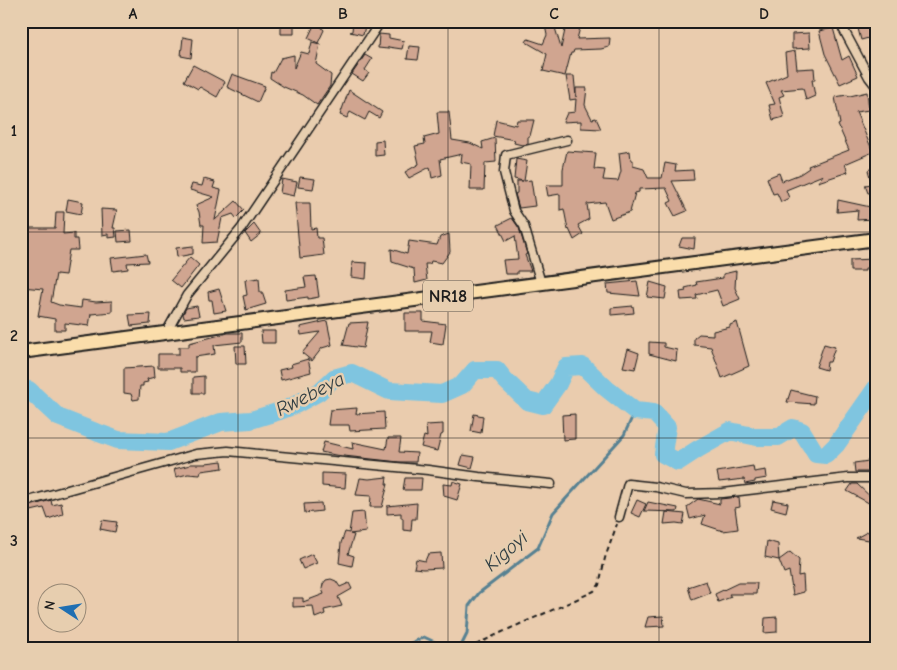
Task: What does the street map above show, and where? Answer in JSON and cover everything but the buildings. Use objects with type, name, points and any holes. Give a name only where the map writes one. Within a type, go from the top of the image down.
[{"type":"main road","name":"NR18","points":[[21,352],[876,240]]},
{"type":"street","points":[[166,333],[187,295],[241,229],[380,21]]},
{"type":"street","points":[[840,21],[869,77],[876,86]]},
{"type":"street","points":[[541,283],[524,226],[514,211],[504,172],[506,155],[567,140]]},
{"type":"street","points":[[21,503],[196,454],[228,451],[551,484]]},
{"type":"street","points":[[619,517],[628,484],[656,487],[686,494],[723,492],[848,478],[876,478]]},
{"type":"path","points":[[468,649],[504,630],[550,612],[594,590],[598,585],[619,517]]},
{"type":"waterway","name":"Rwebeya","points":[[21,390],[29,390],[58,417],[118,440],[168,442],[221,422],[251,420],[280,411],[319,392],[334,378],[352,373],[389,391],[442,394],[462,385],[475,370],[497,370],[527,401],[543,405],[558,384],[566,367],[583,366],[607,389],[635,411],[654,413],[667,427],[663,454],[678,462],[730,431],[757,437],[778,437],[793,428],[802,431],[816,454],[826,455],[836,445],[876,388]]},
{"type":"waterway","name":"Kigoyi","points":[[408,649],[411,643],[424,637],[450,649],[461,646],[467,634],[469,606],[479,593],[538,548],[553,513],[624,435],[635,411]]}]
